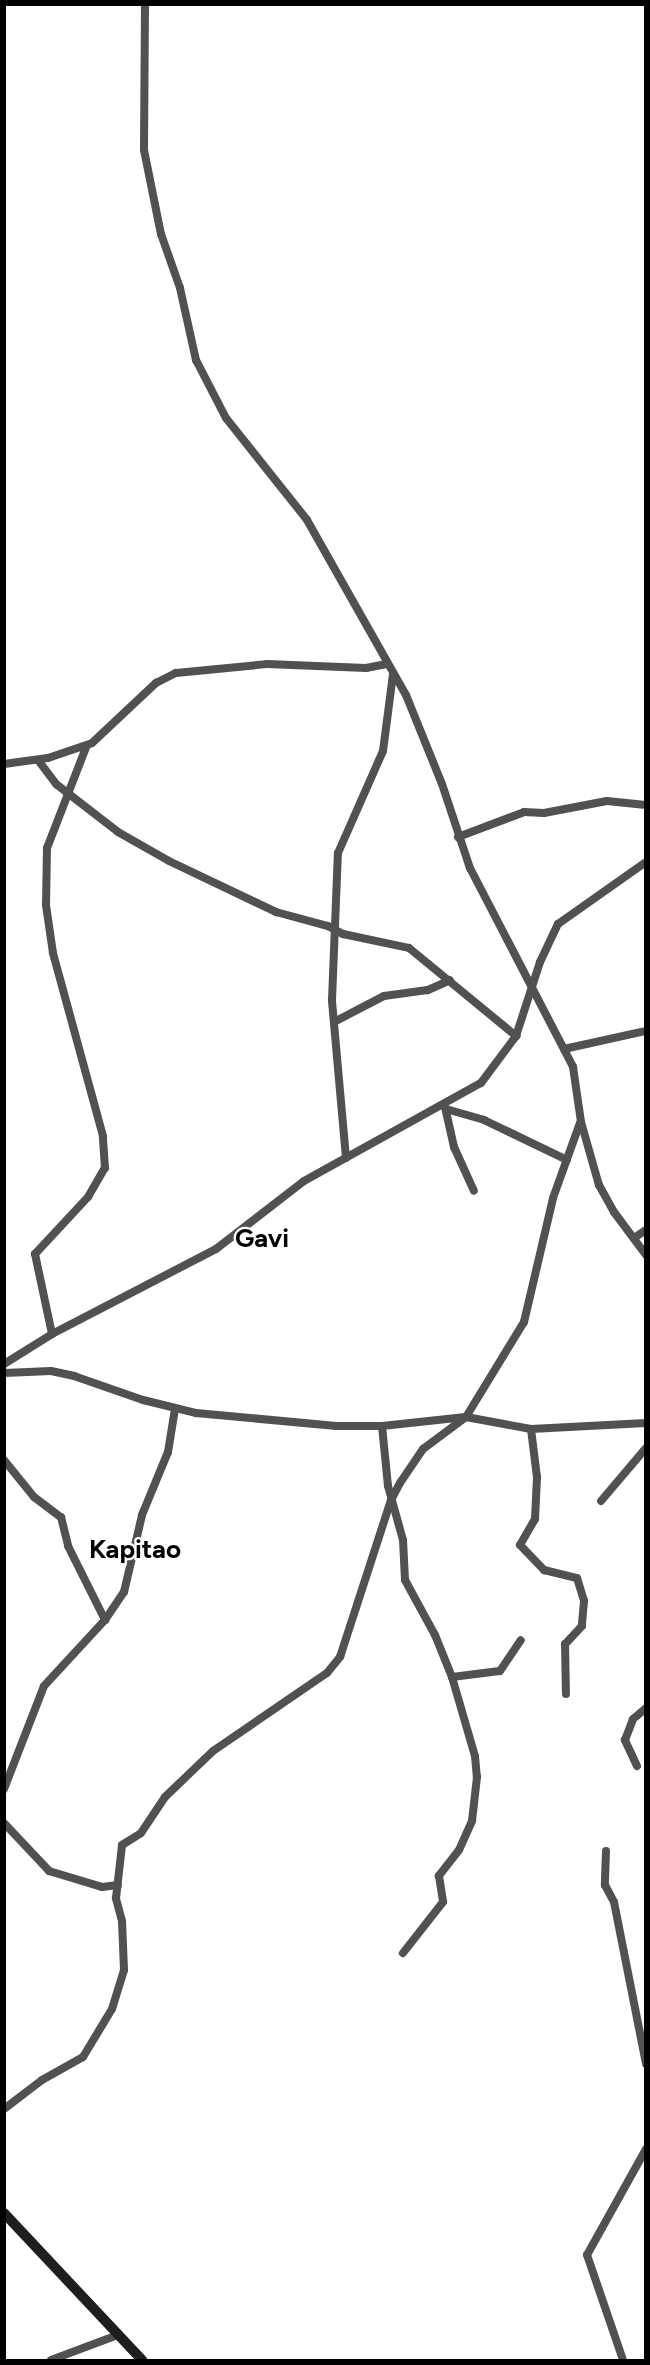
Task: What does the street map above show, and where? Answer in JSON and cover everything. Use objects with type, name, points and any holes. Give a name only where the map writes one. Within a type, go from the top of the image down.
[{"type":"main road","points":[[4,2213],[142,2361]]},
{"type":"street","points":[[143,6],[144,150],[161,234],[180,288],[196,360],[226,418],[307,520],[393,674],[430,753],[458,837],[531,988],[564,1050],[577,1083],[580,1122],[605,1198],[645,1255]]},
{"type":"street","points":[[4,764],[38,760],[87,745],[156,682],[176,673],[267,664],[366,668],[387,664]]},
{"type":"street","points":[[346,1158],[334,1022],[338,850],[383,751],[393,674]]},
{"type":"street","points":[[52,1334],[35,1254],[102,1178],[106,1159],[93,1094],[46,919],[47,848],[87,745]]},
{"type":"street","points":[[38,760],[51,778],[105,825],[169,861],[276,912],[335,931],[409,948],[516,1036]]},
{"type":"street","points":[[458,837],[524,812],[544,813],[607,801],[645,805]]},
{"type":"street","points":[[4,1364],[52,1334],[216,1249],[283,1195],[346,1158],[445,1107],[481,1083],[516,1036],[531,988],[558,924],[645,862]]},
{"type":"street","points":[[334,1022],[384,996],[428,990],[450,980]]},
{"type":"street","points":[[564,1050],[645,1031]]},
{"type":"street","points":[[445,1107],[484,1120],[567,1160]]},
{"type":"street","points":[[445,1107],[454,1147],[474,1191]]},
{"type":"street","points":[[4,2109],[42,2080],[83,2057],[112,2009],[124,1970],[122,1921],[116,1898],[122,1845],[141,1833],[165,1797],[213,1751],[327,1673],[340,1657],[390,1500],[423,1449],[466,1417],[524,1322],[553,1198],[580,1122]]},
{"type":"street","points":[[634,1238],[645,1230]]},
{"type":"street","points":[[4,1373],[51,1371],[74,1376],[175,1409],[325,1425],[382,1426],[466,1417],[531,1429],[645,1423]]},
{"type":"street","points":[[4,1789],[44,1686],[105,1620],[124,1592],[142,1515],[165,1461],[175,1409]]},
{"type":"street","points":[[382,1426],[390,1500],[403,1540],[405,1580],[435,1635],[452,1677],[475,1756],[477,1799],[466,1837],[439,1876],[443,1902],[403,1953]]},
{"type":"street","points":[[531,1429],[537,1477],[535,1519],[520,1545],[544,1570],[577,1578],[584,1601],[582,1626],[565,1644],[566,1694]]},
{"type":"street","points":[[601,1501],[645,1448]]},
{"type":"street","points":[[4,1460],[34,1497],[61,1516],[68,1546],[105,1620]]},
{"type":"street","points":[[452,1677],[500,1671],[520,1640]]},
{"type":"street","points":[[637,1766],[625,1740],[633,1719],[645,1708]]},
{"type":"street","points":[[4,1823],[48,1871],[102,1887],[116,1898]]},
{"type":"street","points":[[606,1851],[605,1884],[614,1902],[645,2064]]},
{"type":"street","points":[[102,1887],[118,1885]]},
{"type":"street","points":[[624,2361],[587,2255],[645,2149]]},
{"type":"street","points":[[51,2361],[118,2335]]},
{"type":"district","name":"Gavi","points":[[262,1239]]},
{"type":"district","name":"Kapitao","points":[[135,1550]]}]
